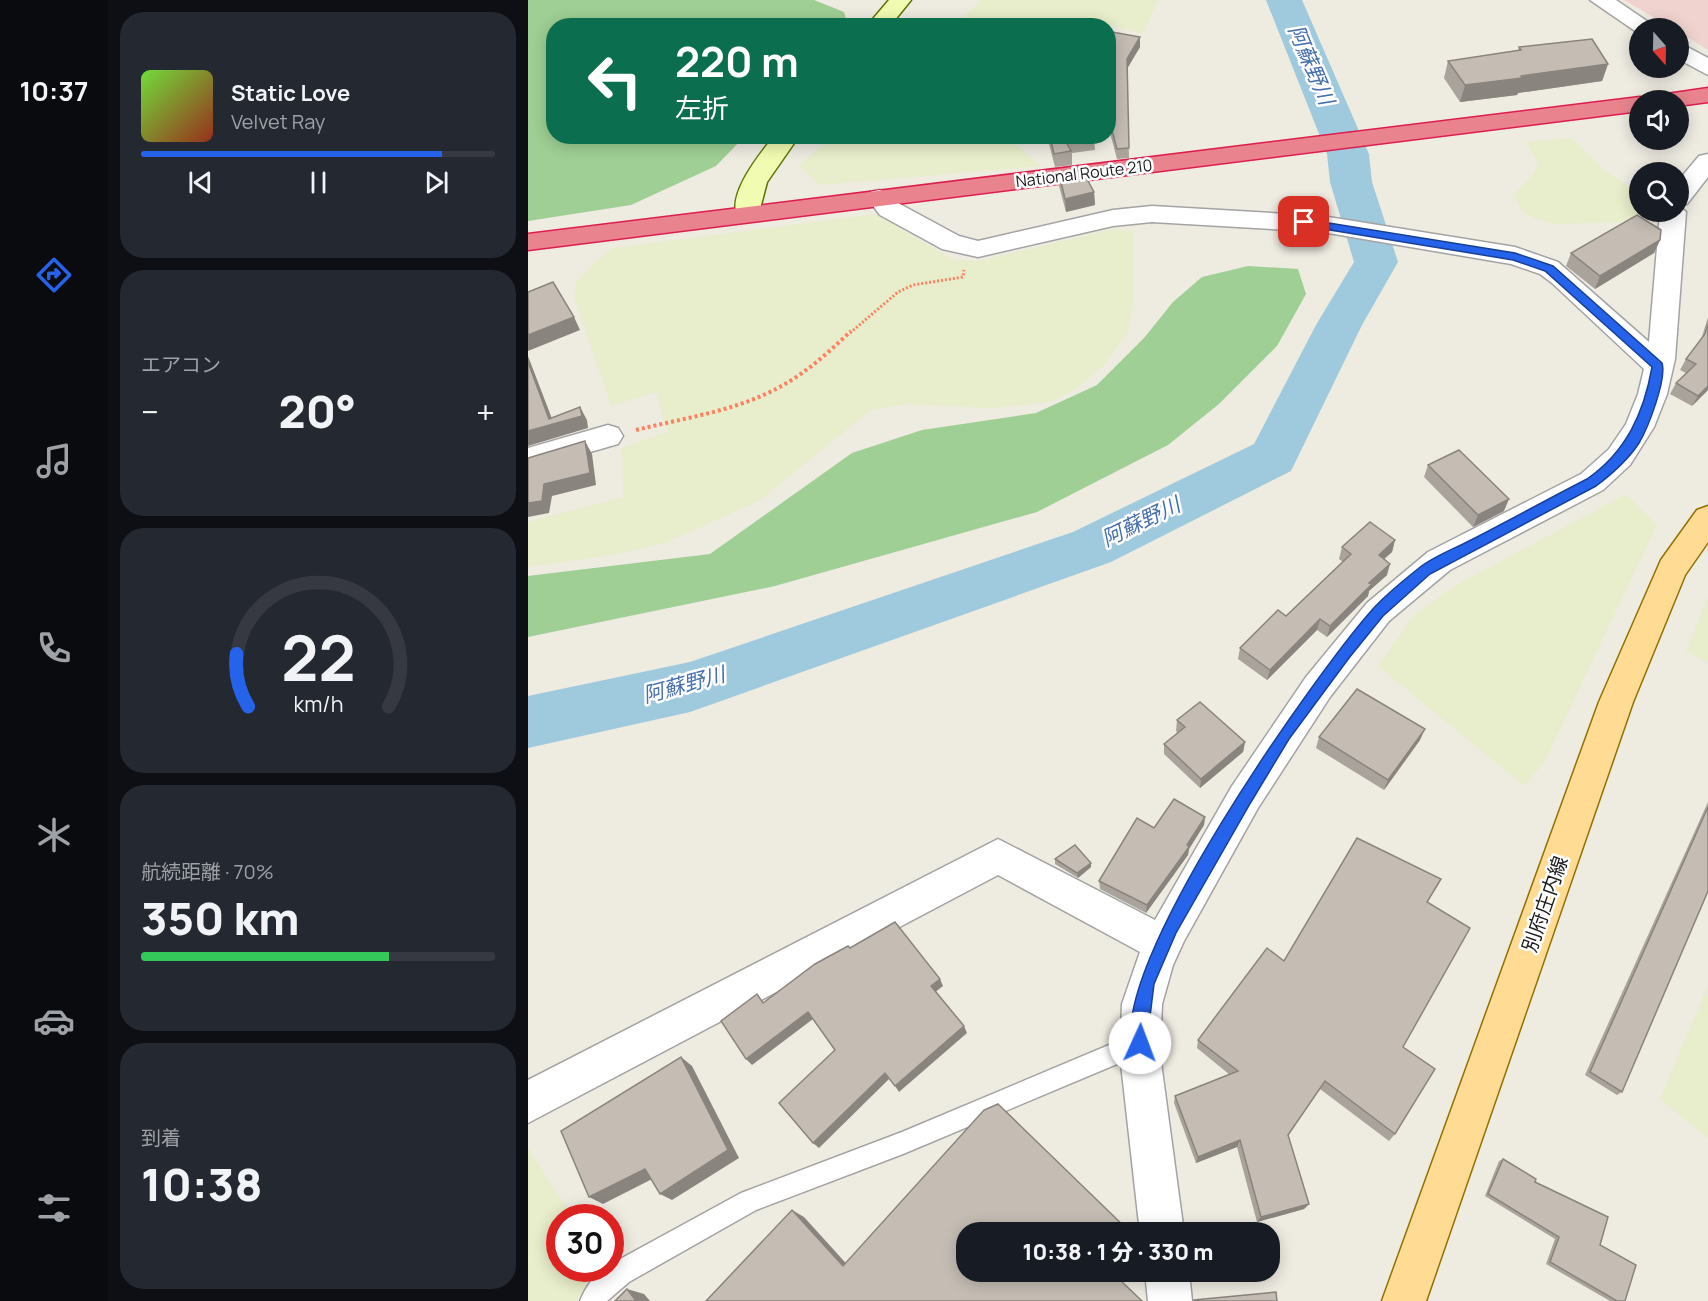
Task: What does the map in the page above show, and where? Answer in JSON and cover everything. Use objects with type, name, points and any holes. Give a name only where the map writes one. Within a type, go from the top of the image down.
[{"type":"highway","points":[[1689,97],[1708,95]]},
{"type":"highway","name":"National Route 210","points":[[528,242],[1629,105]]},
{"type":"main road","name":"別府庄内線","points":[[1404,1301],[1616,702],[1672,569],[1708,518]]},
{"type":"street","points":[[885,18],[900,0]]},
{"type":"street","points":[[1601,0],[1631,18]]},
{"type":"street","points":[[1689,56],[1708,68]]},
{"type":"street","points":[[748,214],[750,192],[754,183],[781,144]]},
{"type":"street","points":[[1689,184],[1708,161]]},
{"type":"street","points":[[879,198],[889,209],[951,243],[968,249],[992,248],[1133,214],[1322,224],[1423,243],[1515,256],[1549,268],[1658,366]]},
{"type":"street","points":[[1161,1222],[1140,1043],[1140,1020],[1146,984],[1163,944],[1207,863],[1284,735],[1378,612],[1425,570],[1439,561],[1572,493],[1608,471],[1634,440],[1647,411],[1658,366],[1670,269],[1672,222]]},
{"type":"street","points":[[528,459],[608,436]]},
{"type":"street","points":[[528,1102],[998,856],[1163,944]]},
{"type":"street","points":[[1168,1282],[1170,1301]]},
{"type":"lane","points":[[592,1301],[605,1284],[620,1273],[749,1201],[885,1151],[1140,1043]]},
{"type":"path","points":[[608,436],[747,402],[775,390],[806,370],[898,292],[913,285],[963,277],[968,249]]},
{"type":"shaded area","points":[[1624,0],[1708,0],[1708,50],[1689,38],[1689,18],[1655,18]]},
{"type":"green space","points":[[528,0],[814,0],[844,12],[846,18],[546,18],[546,144],[737,144],[716,166],[631,205],[528,221]]},
{"type":"green space","points":[[982,0],[1158,0],[1143,34],[1116,27],[1116,18],[962,18]]},
{"type":"green space","points":[[1571,138],[1606,171],[1629,187],[1629,220],[1553,224],[1531,217],[1522,211],[1514,194],[1534,174],[1538,162],[1526,142]]},
{"type":"green space","points":[[823,144],[1015,144],[1041,166],[820,185],[799,166]]},
{"type":"green space","points":[[875,214],[954,260],[978,261],[1113,229],[1134,230],[1133,305],[1128,332],[1103,366],[1075,390],[1050,402],[990,408],[908,404],[871,410],[759,501],[665,543],[612,555],[528,567],[528,522],[623,497],[622,448],[667,432],[656,392],[611,406],[574,297],[576,282],[596,261],[613,248]]},
{"type":"green space","points":[[1248,266],[1298,269],[1306,294],[1277,346],[1219,404],[1168,445],[1037,512],[775,586],[528,637],[528,576],[710,554],[852,453],[922,430],[1036,413],[1097,385],[1144,338],[1173,302],[1202,277]]},
{"type":"green space","points":[[1626,494],[1657,525],[1545,761],[1524,786],[1378,666],[1414,615],[1458,584]]},
{"type":"green space","points":[[1708,596],[1708,664],[1686,651]]},
{"type":"green space","points":[[1708,985],[1708,1138],[1660,1099]]},
{"type":"green space","points":[[528,1148],[564,1204],[546,1204],[546,1282],[591,1282],[575,1301],[528,1301]]},
{"type":"building","points":[[1116,33],[1140,37],[1127,59],[1129,148],[1117,149]]},
{"type":"building","points":[[1592,39],[1608,64],[1465,85],[1448,61],[1521,50],[1519,47]]},
{"type":"building","points":[[1052,144],[1067,144],[1071,151],[1054,154]]},
{"type":"building","points":[[1082,170],[1094,192],[1065,199],[1059,173]]},
{"type":"building","points":[[1629,220],[1629,222],[1648,222],[1661,230],[1660,240],[1600,276],[1571,253]]},
{"type":"building","points":[[553,282],[574,317],[528,335],[528,292]]},
{"type":"building","points":[[1708,324],[1708,386],[1698,396],[1676,383],[1696,364],[1686,359],[1705,334]]},
{"type":"building","points":[[528,362],[549,419],[580,407],[582,416],[528,431]]},
{"type":"building","points":[[585,441],[590,473],[544,484],[542,501],[528,503],[528,458]]},
{"type":"building","points":[[1459,450],[1509,499],[1478,515],[1428,465]]},
{"type":"building","points":[[1370,522],[1395,540],[1379,555],[1390,564],[1369,583],[1372,584],[1330,626],[1320,619],[1270,670],[1240,648],[1278,610],[1286,616],[1351,554],[1342,547]]},
{"type":"building","points":[[1357,689],[1425,729],[1388,780],[1319,737]]},
{"type":"building","points":[[1200,702],[1245,742],[1201,779],[1164,744],[1185,727],[1177,720]]},
{"type":"building","points":[[1174,799],[1205,817],[1187,845],[1189,847],[1147,905],[1099,881],[1137,818],[1154,828]]},
{"type":"building","points":[[1708,807],[1708,891],[1622,1092],[1590,1072]]},
{"type":"building","points":[[1357,838],[1441,879],[1427,902],[1470,928],[1403,1047],[1435,1069],[1395,1134],[1325,1081],[1288,1135],[1309,1204],[1261,1217],[1240,1140],[1198,1157],[1175,1096],[1238,1071],[1198,1040],[1267,948],[1284,961]]},
{"type":"building","points":[[1075,845],[1091,863],[1077,873],[1055,859]]},
{"type":"building","points":[[895,922],[940,979],[931,986],[964,1026],[895,1086],[885,1073],[813,1143],[779,1103],[835,1050],[808,1012],[746,1059],[721,1021],[757,994],[763,1003],[815,964],[848,946],[850,948]]},
{"type":"building","points":[[681,1057],[728,1150],[660,1194],[645,1169],[589,1197],[561,1131]]},
{"type":"building","points":[[998,1104],[1120,1222],[956,1222],[956,1282],[1122,1282],[1142,1301],[706,1301],[792,1210],[843,1266],[984,1110]]},
{"type":"building","points":[[1503,1159],[1536,1179],[1535,1182],[1608,1217],[1600,1245],[1636,1265],[1625,1301],[1617,1301],[1550,1262],[1559,1237],[1488,1194]]},
{"type":"building","points":[[627,1289],[636,1301],[615,1301]]},
{"type":"building","points":[[1276,1292],[1277,1301],[1194,1301],[1194,1300]]},
{"type":"waterway","name":"阿蘇野川","points":[[528,722],[690,687],[1092,547],[1273,457],[1339,325],[1376,262],[1351,182],[1348,154],[1284,0]]},
{"type":"route","points":[[1140,1043],[1140,1020],[1146,984],[1171,928],[1245,797],[1284,735],[1344,654],[1378,612],[1425,570],[1592,482],[1608,471],[1634,440],[1653,393],[1658,366],[1549,268],[1515,256],[1423,243],[1304,222]]}]
